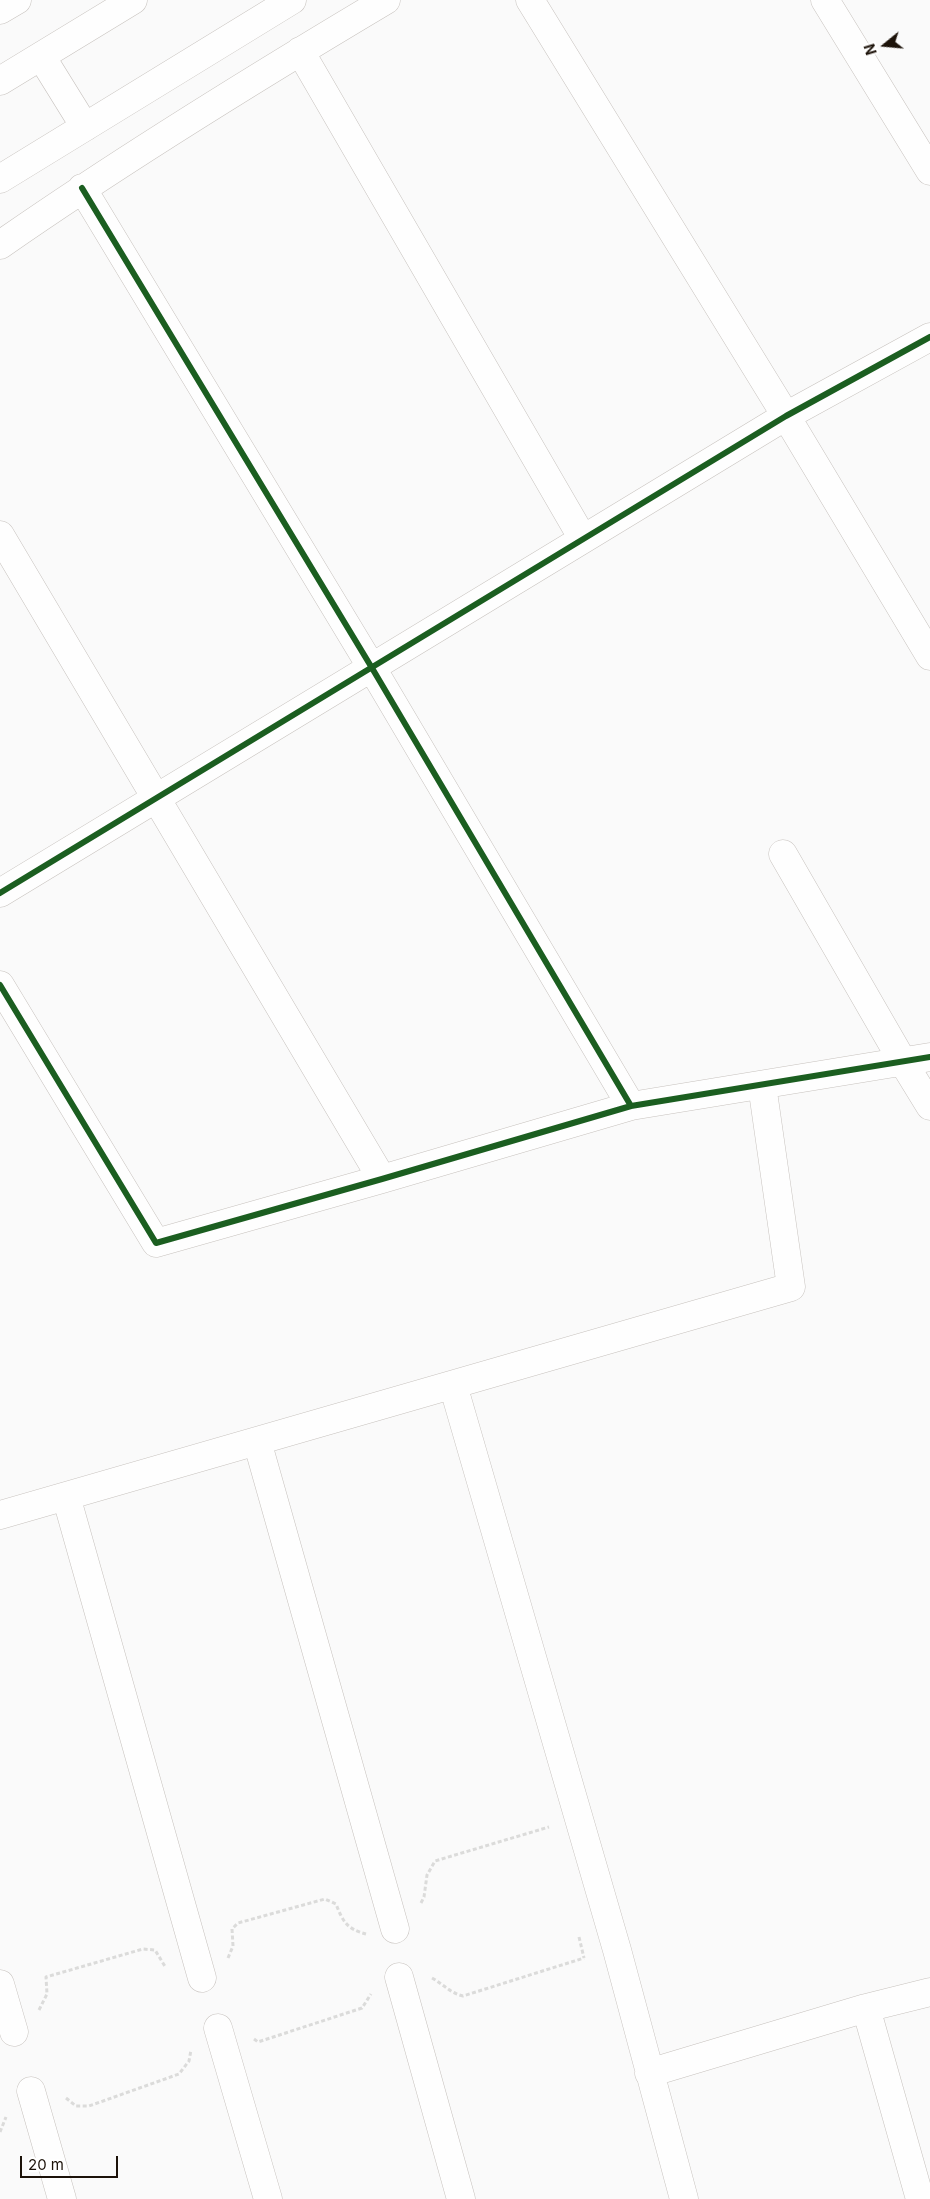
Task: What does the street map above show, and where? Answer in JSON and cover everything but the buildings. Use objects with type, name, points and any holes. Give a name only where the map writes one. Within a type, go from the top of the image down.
[{"type":"street","points":[[0,81],[133,0]]},
{"type":"street","points":[[0,179],[292,0]]},
{"type":"street","points":[[0,245],[82,188],[300,51],[386,0]]},
{"type":"street","points":[[530,0],[786,416],[930,656]]},
{"type":"street","points":[[826,0],[930,171]]},
{"type":"street","points":[[300,51],[583,539]]},
{"type":"street","points":[[41,56],[86,127]]},
{"type":"street","points":[[82,188],[372,668],[631,1106]]},
{"type":"street","points":[[0,892],[786,416],[930,338]]},
{"type":"street","points":[[0,535],[382,1179]]},
{"type":"street","points":[[783,854],[930,1106]]},
{"type":"street","points":[[0,985],[156,1243],[631,1106],[930,1057]]},
{"type":"street","points":[[0,1515],[791,1288],[762,1085]]},
{"type":"street","points":[[453,1385],[590,1854],[684,2199]]},
{"type":"street","points":[[257,1441],[395,1929]]},
{"type":"street","points":[[66,1496],[202,1978]]},
{"type":"street","points":[[399,1978],[460,2199]]},
{"type":"street","points":[[0,1984],[14,2032]]},
{"type":"street","points":[[649,2073],[866,2008],[930,1992]]},
{"type":"street","points":[[866,2008],[920,2199]]},
{"type":"street","points":[[218,2028],[268,2199]]},
{"type":"street","points":[[31,2091],[62,2199]]},
{"type":"path","points":[[14,2032],[34,2020],[47,1994],[46,1977],[149,1948],[155,1950],[163,1965],[173,1976],[190,1980],[202,1978],[215,1971],[227,1960],[233,1946],[232,1929],[238,1923],[324,1899],[336,1904],[341,1919],[352,1930],[372,1936],[395,1929],[411,1920],[424,1897],[427,1875],[435,1861],[549,1827],[551,1836]]},
{"type":"path","points":[[0,2132],[9,2108],[16,2098],[31,2091],[41,2091],[64,2097],[76,2106],[89,2106],[179,2074],[189,2061],[191,2049],[201,2037],[218,2028],[232,2027],[244,2030],[258,2042],[362,2008],[376,1989],[399,1978],[415,1975],[431,1978],[443,1984],[452,1993],[462,1996],[584,1958],[577,1930]]},
{"type":"cycle path","points":[[82,188],[372,668],[631,1106]]},
{"type":"cycle path","points":[[0,893],[786,416],[930,337]]},
{"type":"cycle path","points":[[0,985],[156,1243],[631,1106],[930,1057]]}]
